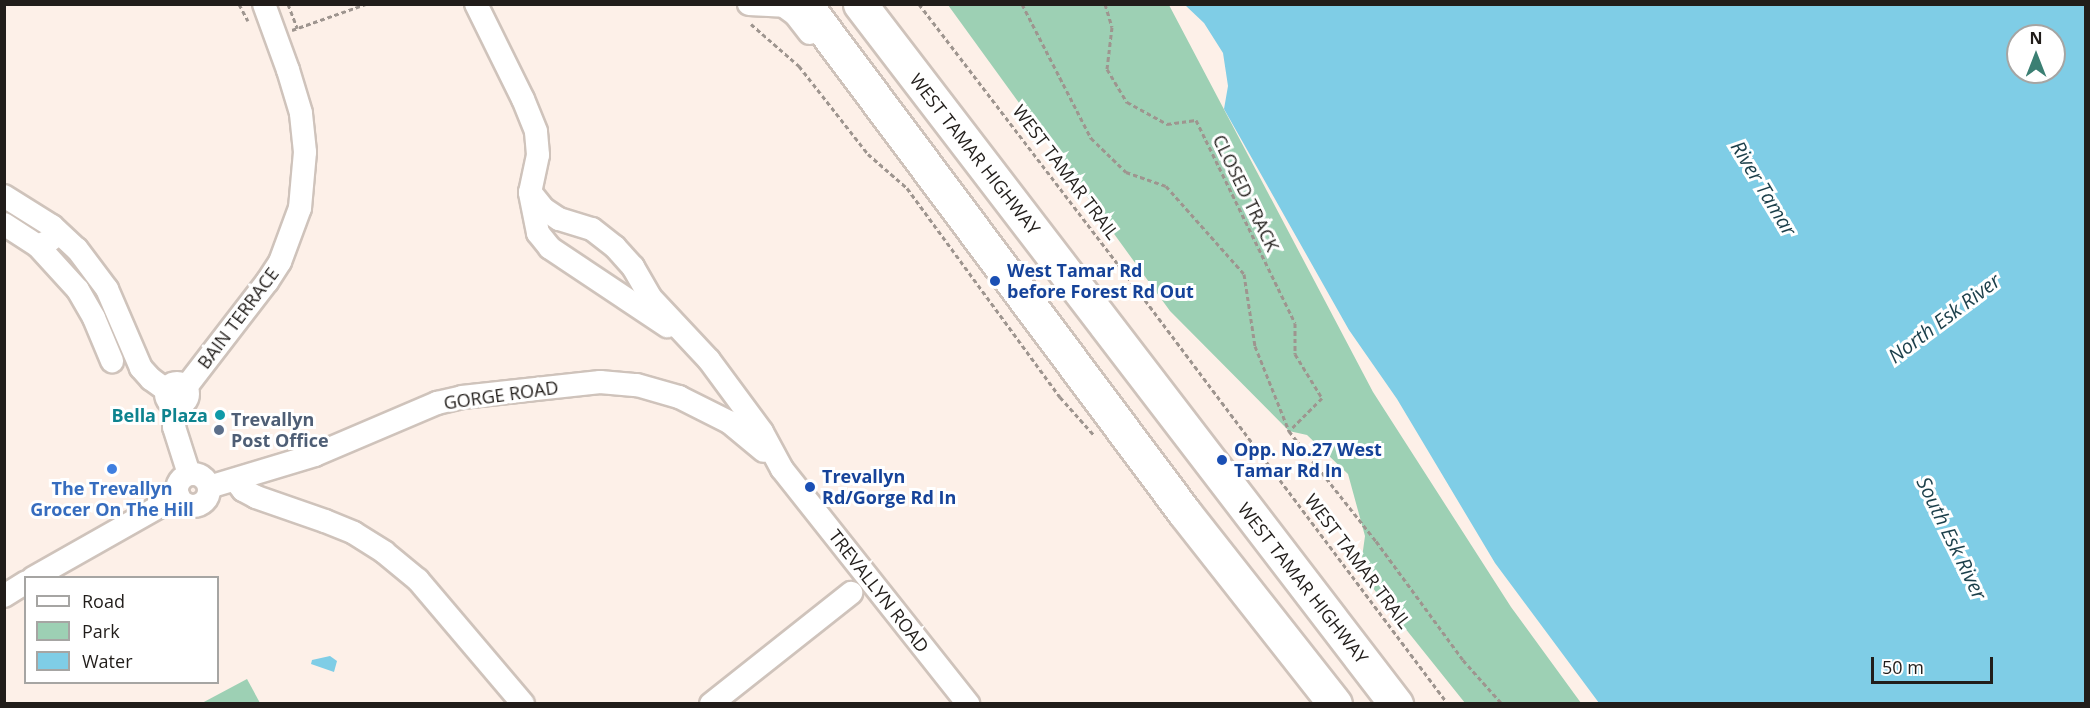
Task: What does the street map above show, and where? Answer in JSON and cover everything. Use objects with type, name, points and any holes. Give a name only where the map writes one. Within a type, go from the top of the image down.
[{"type":"highway","points":[[805,4],[1184,513],[1335,704]]},
{"type":"highway","name":"WEST TAMAR HIGHWAY","points":[[860,4],[1396,704]]},
{"type":"street","name":"BAIN TERRACE","points":[[176,394],[267,282],[280,262],[300,208],[305,152],[301,113],[264,4]]},
{"type":"street","name":"TREVALLYN ROAD","points":[[476,4],[523,99],[536,132],[538,155],[530,192],[538,233],[550,248],[652,318],[684,335]]},
{"type":"street","points":[[746,11],[784,6],[795,14],[871,111],[897,128]]},
{"type":"street","name":"TREVALLYN ROAD","points":[[530,192],[544,209],[559,219],[592,229],[615,247],[633,267],[650,297],[709,360],[762,432],[782,468],[968,704]]},
{"type":"street","points":[[4,196],[63,235],[107,289],[141,368],[151,379],[176,394],[174,427],[189,474]]},
{"type":"street","points":[[4,224],[38,246],[78,290],[94,318],[112,361]]},
{"type":"street","points":[[38,246],[63,235]]},
{"type":"street","name":"GORGE ROAD","points":[[209,487],[315,455],[437,404],[462,397],[600,382],[656,389],[704,407],[744,433],[782,468]]},
{"type":"street","points":[[189,474],[202,476],[209,487],[207,497],[200,504],[189,506],[178,496],[177,485],[189,474]]},
{"type":"street","points":[[235,480],[243,490],[256,497],[354,533],[384,552],[418,580],[519,702]]},
{"type":"street","points":[[37,576],[178,496]]},
{"type":"street","points":[[4,596],[24,583]]},
{"type":"street","points":[[711,704],[851,593]]},
{"type":"path","points":[[239,4],[251,27]]},
{"type":"path","points":[[288,4],[297,28]]},
{"type":"path","points":[[276,35],[366,4]]},
{"type":"path","name":"WEST TAMAR TRAIL","points":[[919,4],[1078,210],[1448,704]]},
{"type":"path","points":[[1023,4],[1091,138],[1126,172],[1166,186],[1244,274],[1256,346],[1289,431],[1376,541],[1463,660],[1502,704]]},
{"type":"path","name":"CLOSED TRACK","points":[[1105,4],[1112,27],[1107,69],[1127,102],[1167,124],[1196,120],[1295,322],[1295,354],[1322,398],[1289,431]]},
{"type":"path","points":[[746,11],[799,66],[868,154],[907,188],[1060,397],[1094,435]]},
{"type":"green space","points":[[948,5],[1169,5],[1373,392],[1511,607],[1581,703],[1465,703],[1360,572],[1365,536],[1348,474],[1307,435],[1289,431],[1170,311]]},
{"type":"green space","points":[[247,679],[260,703],[202,703]]},
{"type":"water","points":[[1185,5],[2085,5],[2085,703],[1599,703],[1495,563],[1397,399],[1349,330],[1224,109],[1228,86],[1223,53],[1204,23]]},
{"type":"water","points":[[330,656],[337,661],[334,672],[311,664],[312,660]]},
{"type":"place","name":"West Tamar Rd before Forest Rd Out","points":[[995,281]]},
{"type":"place","name":"Bella Plaza","points":[[220,415]]},
{"type":"place","name":"Trevallyn Post Office","points":[[219,430]]},
{"type":"place","name":"Opp. No.27 West Tamar Rd In","points":[[1222,460]]},
{"type":"place","name":"The Trevallyn Grocer On The Hill","points":[[112,469]]},
{"type":"place","name":"Trevallyn Rd/Gorge Rd In","points":[[810,487]]},
{"type":"water label","name":"River Tamar","points":[[1764,188]]},
{"type":"water label","name":"North Esk River","points":[[1944,318]]},
{"type":"water label","name":"South Esk River","points":[[1952,538]]}]
